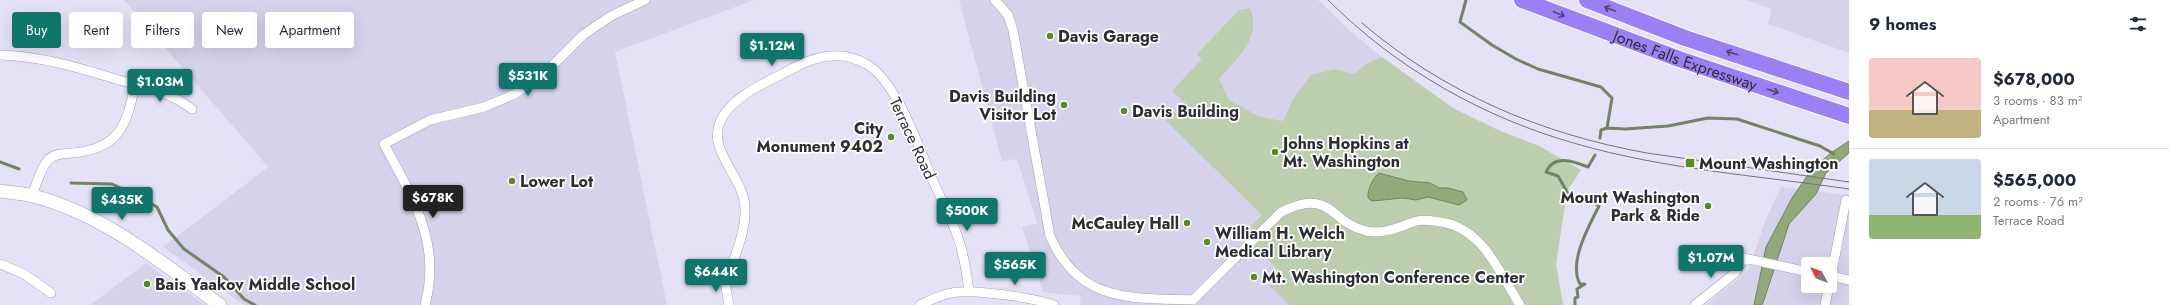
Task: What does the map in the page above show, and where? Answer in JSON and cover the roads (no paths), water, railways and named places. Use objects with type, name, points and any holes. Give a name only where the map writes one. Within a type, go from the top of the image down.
[{"type":"highway","name":"Jones Falls Expressway","points":[[1522,0],[1679,59],[1849,116]]},
{"type":"highway","name":"Jones Falls Expressway","points":[[1587,0],[1686,38],[1849,92]]},
{"type":"main road","points":[[0,191],[32,195],[62,205],[112,229],[220,305]]},
{"type":"street","points":[[425,305],[431,272],[426,233],[422,218],[384,144],[430,120],[484,107],[515,94],[544,74],[583,35],[611,16],[645,0]]},
{"type":"street","points":[[995,0],[1008,15],[1013,30],[1050,236],[1064,262],[1084,280],[1096,288],[1126,298],[1193,300],[1281,212],[1294,206],[1314,203],[1325,206],[1357,227],[1367,231],[1380,232],[1393,230],[1418,221],[1447,223],[1460,228],[1472,236],[1496,263],[1520,305]]},
{"type":"street","points":[[0,55],[32,57],[58,62],[153,88],[171,95],[192,109]]},
{"type":"street","name":"Terrace Road","points":[[729,305],[726,288],[727,279],[746,208],[743,190],[717,145],[719,123],[724,114],[734,103],[774,78],[802,63],[832,55],[845,56],[870,66],[890,90],[900,106],[914,132],[960,242],[969,292]]},
{"type":"street","points":[[32,195],[49,159],[55,155],[88,152],[110,142],[125,123],[135,84]]},
{"type":"street","points":[[1834,257],[1846,200]]},
{"type":"street","points":[[1695,305],[1735,272],[1744,258],[1801,270]]},
{"type":"street","points":[[0,264],[24,274],[51,293]]},
{"type":"street","points":[[1837,279],[1849,280]]},
{"type":"street","points":[[920,305],[946,294],[969,292],[1037,300],[1054,305]]},
{"type":"street","points":[[1825,305],[1828,293]]},
{"type":"waterway","points":[[1466,0],[1460,22],[1492,45],[1516,59],[1538,69],[1601,87],[1612,98],[1607,128]]},
{"type":"waterway","points":[[1600,138],[1601,130],[1607,128],[1625,129],[1668,126],[1708,118],[1737,119],[1820,146],[1834,154]]},
{"type":"waterway","points":[[1575,305],[1575,298],[1578,297],[1577,289],[1585,284],[1580,284],[1577,275],[1576,265],[1578,255],[1585,234],[1599,206],[1586,198],[1571,199],[1558,176],[1546,172],[1549,166],[1564,160],[1588,167],[1595,155]]},
{"type":"waterway","points":[[0,162],[19,169]]},
{"type":"waterway","points":[[71,183],[112,184],[157,207],[168,230],[184,249],[224,277],[244,299],[255,305]]},
{"type":"tram line","points":[[1328,0],[1383,48],[1413,69],[1476,105],[1542,133],[1610,153],[1643,160],[1712,171],[1849,189]]},
{"type":"tram line","points":[[1362,23],[1393,48],[1460,90],[1532,122],[1569,135],[1647,153],[1849,182]]},
{"type":"place","name":"Davis Garage","points":[[1050,36]]},
{"type":"place","name":"Davis Building Visitor Lot","points":[[1064,105]]},
{"type":"place","name":"Davis Building","points":[[1124,111]]},
{"type":"place","name":"City Monument 9402","points":[[891,137]]},
{"type":"place","name":"Johns Hopkins at Mt. Washington","points":[[1275,152]]},
{"type":"place","name":"Mount Washington","points":[[1690,163]]},
{"type":"place","name":"Lower Lot","points":[[512,181]]},
{"type":"place","name":"Mount Washington Park & Ride","points":[[1708,206]]},
{"type":"place","name":"McCauley Hall","points":[[1187,223]]},
{"type":"place","name":"William H. Welch Medical Library","points":[[1207,242]]},
{"type":"place","name":"Mt. Washington Conference Center","points":[[1254,277]]},
{"type":"place","name":"Bais Yaakov Middle School","points":[[147,284]]}]
